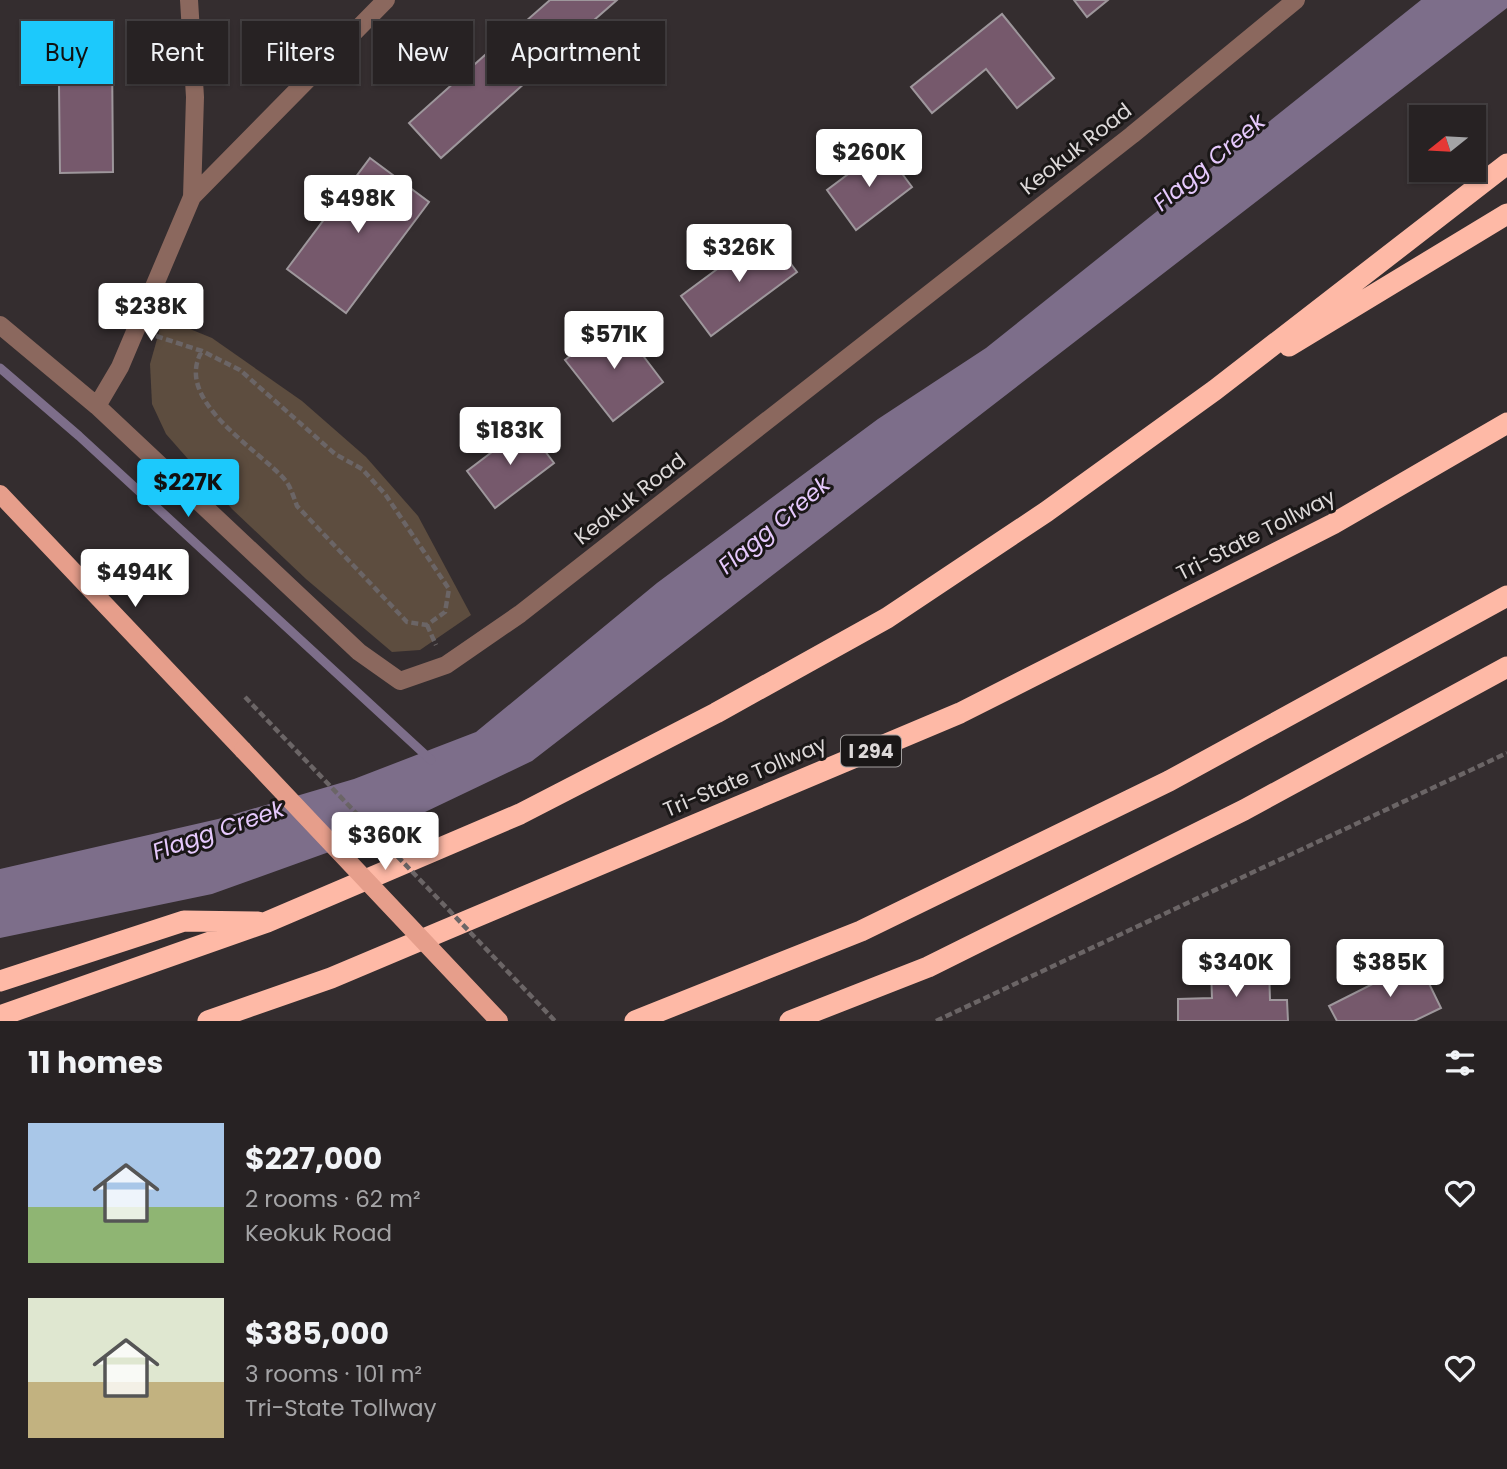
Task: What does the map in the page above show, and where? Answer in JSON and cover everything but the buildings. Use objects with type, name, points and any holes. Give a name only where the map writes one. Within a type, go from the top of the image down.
[{"type":"highway","points":[[0,1016],[267,922],[520,814],[716,713],[875,625],[1046,512],[1215,390],[1507,163]]},
{"type":"highway","points":[[1215,390],[1507,214]]},
{"type":"highway","name":"Tri-State Tollway","points":[[208,1021],[331,978],[960,713],[1333,524],[1507,423]]},
{"type":"highway","points":[[635,1021],[861,931],[1169,781],[1507,596]]},
{"type":"highway","points":[[790,1021],[941,961],[1244,810],[1507,667]]},
{"type":"highway","points":[[0,981],[184,921],[267,922]]},
{"type":"main road","points":[[0,494],[499,1021]]},
{"type":"street","points":[[97,406],[120,368],[192,197],[195,97],[189,0]]},
{"type":"street","points":[[192,197],[386,0]]},
{"type":"street","name":"Keokuk Road","points":[[0,325],[97,406],[359,652],[400,681],[446,665],[520,614],[1132,135],[1296,0]]},
{"type":"path","points":[[135,333],[164,338],[202,351],[240,370],[335,454],[362,469],[384,494],[449,589],[445,612],[427,625],[407,622],[306,516],[297,506],[287,483],[212,414],[195,375],[202,351]]},
{"type":"path","points":[[245,697],[555,1021]]},
{"type":"path","points":[[936,1021],[1507,752]]},
{"type":"shaded area","points":[[163,318],[212,338],[302,401],[366,457],[418,516],[471,615],[420,650],[392,652],[306,579],[232,509],[166,434],[152,404],[150,364]]},
{"type":"water","name":"Flagg Creek","points":[[1421,0],[1507,0],[1507,8],[532,761],[379,834],[212,894],[0,938],[0,869],[218,819],[354,779],[476,732],[657,583],[878,419],[986,348]]},
{"type":"waterway","points":[[0,368],[79,436],[431,760]]}]
